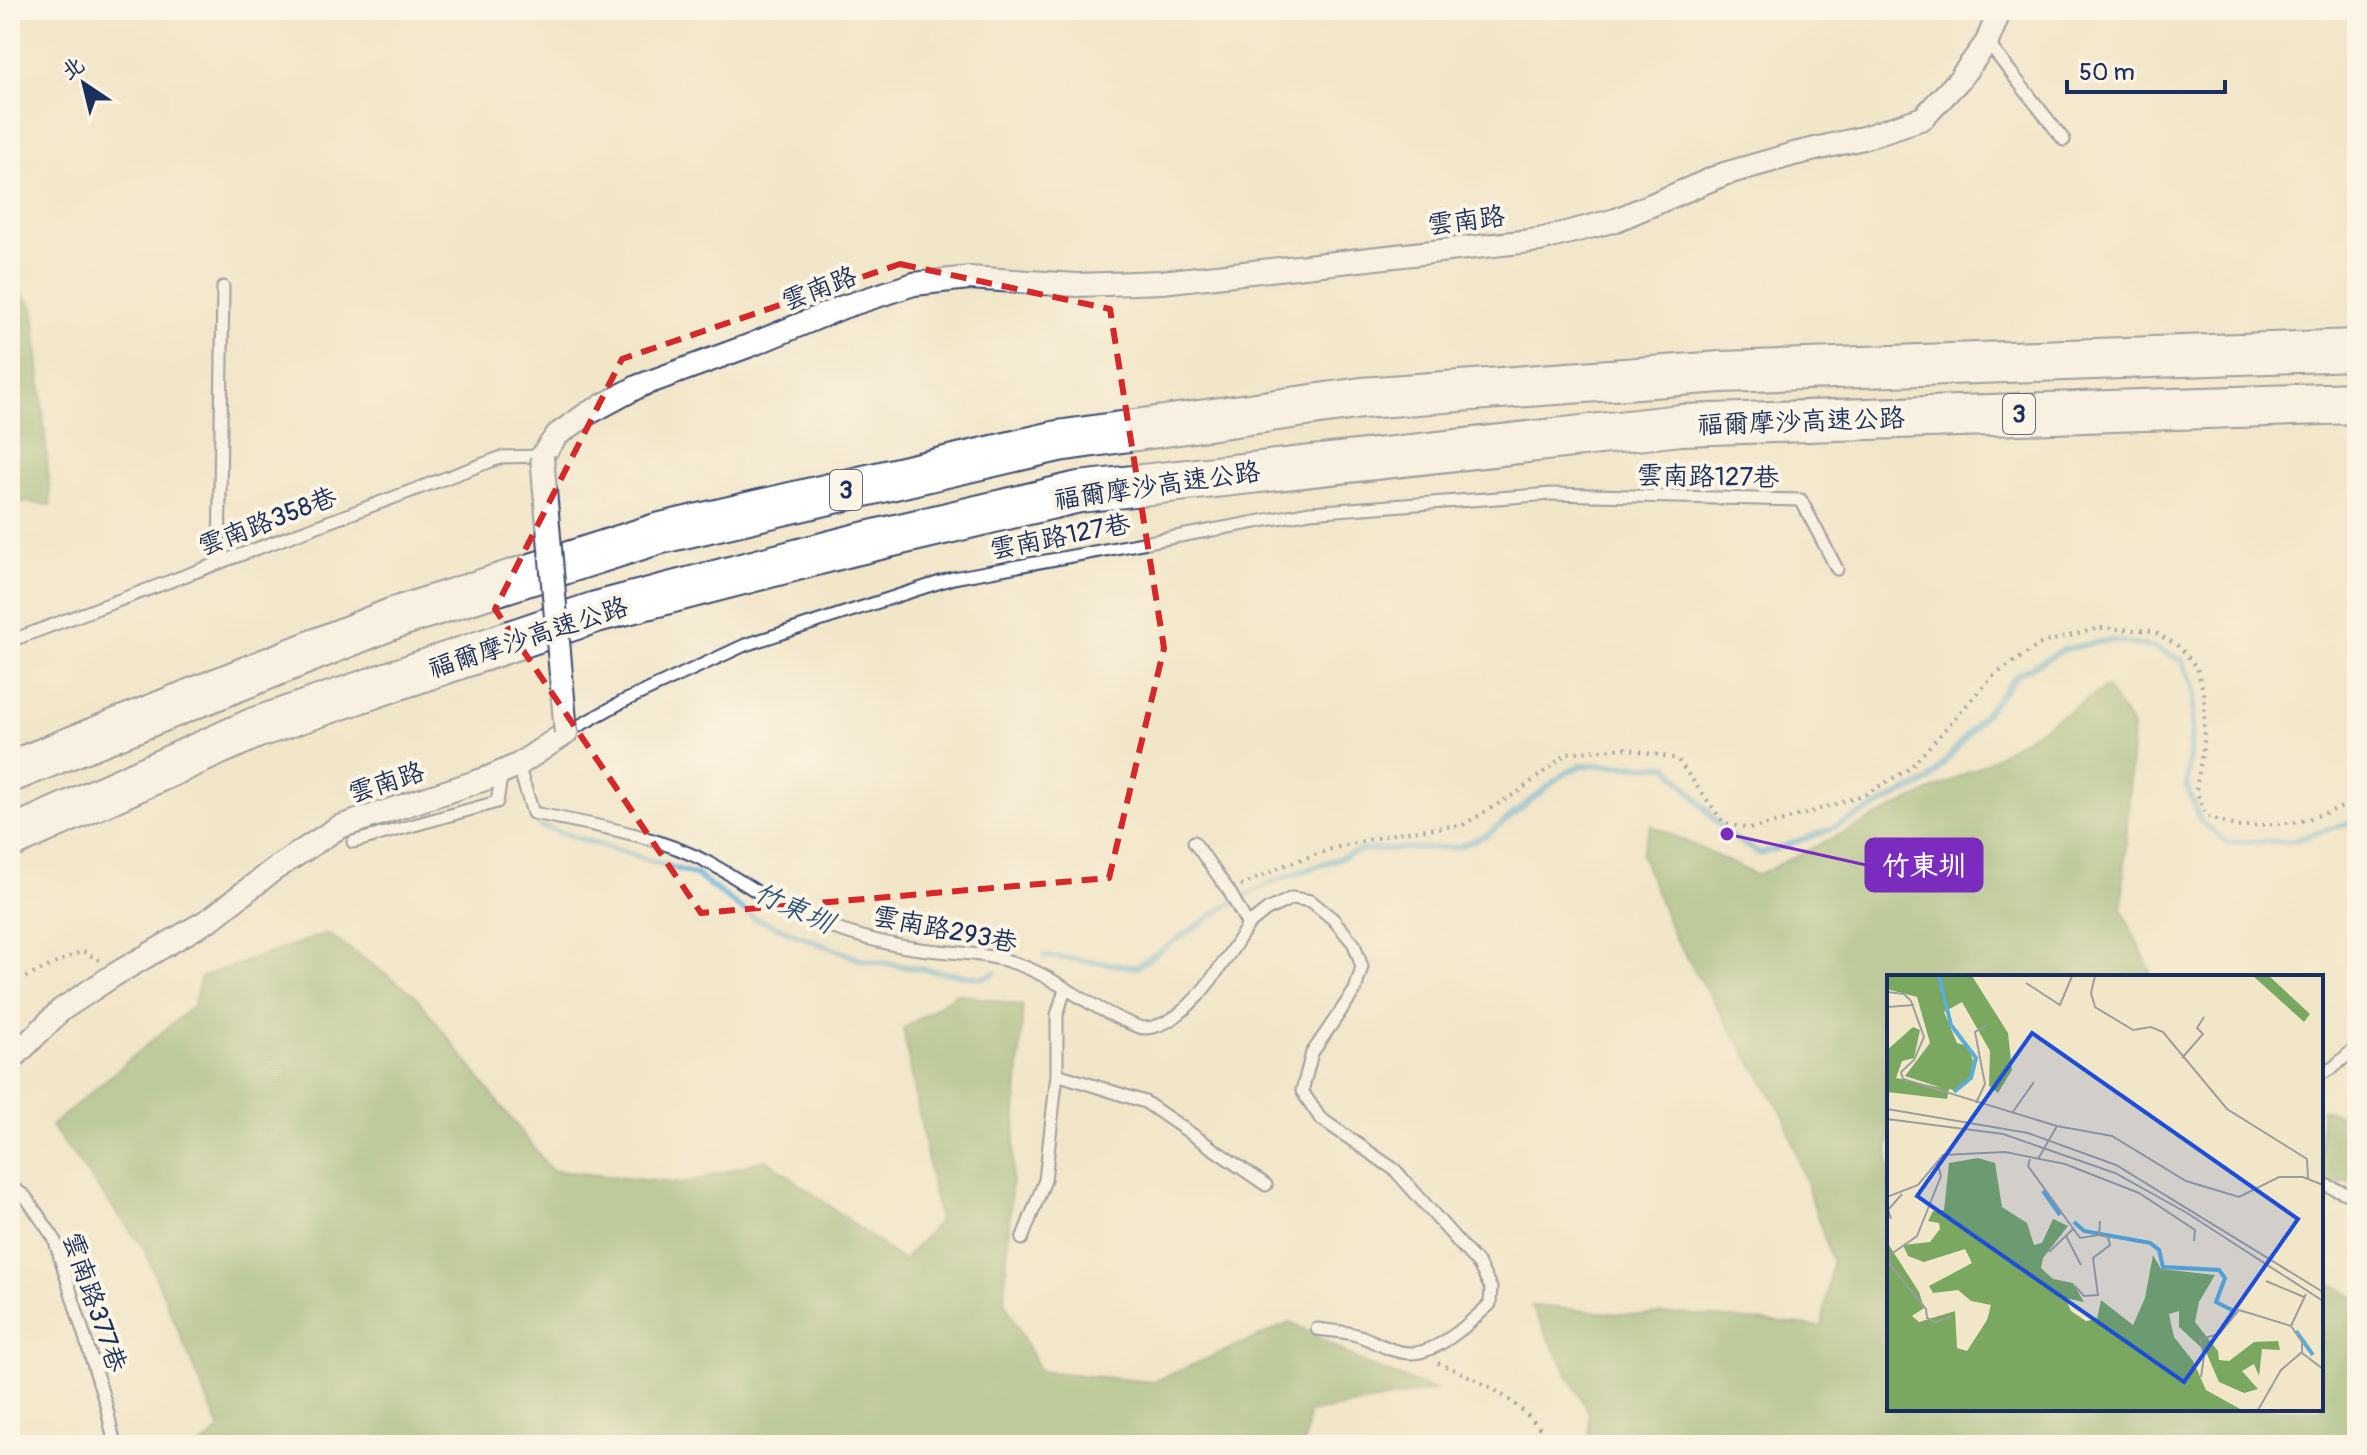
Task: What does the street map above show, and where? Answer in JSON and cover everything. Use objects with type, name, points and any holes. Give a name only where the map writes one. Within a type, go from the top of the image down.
[{"type":"highway","name":"福爾摩沙高速公路","points":[[10,772],[394,618],[642,539],[1058,441],[1362,398],[1721,372],[2357,350]]},
{"type":"highway","name":"福爾摩沙高速公路","points":[[10,838],[255,728],[596,612],[854,545],[1079,492],[1681,425],[2357,403]]},
{"type":"street","name":"雲南路","points":[[542,456],[557,435],[587,414],[639,386],[843,307],[914,284],[969,278],[1077,285],[1162,282],[1539,240],[1616,220],[1724,174],[1863,138],[1923,118],[1959,80],[1987,42],[2000,10]]},
{"type":"street","points":[[542,456],[566,733]]},
{"type":"street","name":"雲南路","points":[[10,1061],[61,1010],[212,918],[285,862],[339,827],[510,768],[566,733]]},
{"type":"lane","points":[[1987,42],[2064,140]]},
{"type":"lane","points":[[219,563],[223,287]]},
{"type":"lane","name":"雲南路358巷","points":[[10,641],[502,457],[542,456]]},
{"type":"lane","name":"雲南路127巷","points":[[566,733],[622,702],[745,645],[953,578],[1310,512],[1551,494],[1801,500],[1837,569]]},
{"type":"lane","points":[[353,842],[497,802],[510,768]]},
{"type":"lane","name":"雲南路293巷","points":[[510,768],[533,813],[655,841],[712,864],[767,900],[812,921],[912,948],[976,953],[1022,965],[1114,1017],[1143,1028],[1172,1021],[1209,981],[1248,925]]},
{"type":"lane","points":[[1194,842],[1229,891],[1248,925],[1267,910],[1292,898],[1311,901],[1333,919],[1354,944],[1362,967],[1355,990],[1312,1053],[1302,1091],[1320,1118],[1395,1170],[1479,1265],[1491,1288],[1490,1304],[1470,1323],[1439,1344],[1413,1353],[1356,1335],[1317,1329]]},
{"type":"lane","points":[[1022,1239],[1045,1180],[1057,1074],[1057,1015],[1065,989]]},
{"type":"lane","points":[[2323,1073],[2357,1046]]},
{"type":"lane","points":[[1057,1074],[1145,1102],[1266,1185]]},
{"type":"lane","points":[[2323,1184],[2357,1198]]},
{"type":"lane","name":"雲南路377巷","points":[[10,1186],[25,1196],[54,1238],[106,1405],[115,1445]]},
{"type":"path","points":[[1229,891],[1285,865],[1338,847],[1402,832],[1463,825],[1518,792],[1568,753],[1625,748],[1677,759],[1724,823],[1750,829],[1783,821],[1866,794],[1909,769],[1993,676],[2042,643],[2100,628],[2153,631],[2180,647],[2197,668],[2204,694],[2204,741],[2196,790],[2206,816],[2237,827],[2299,822],[2357,802]]},
{"type":"path","points":[[10,981],[24,978],[82,951],[98,958],[114,975]]},
{"type":"path","points":[[1413,1353],[1490,1385],[1521,1407],[1552,1445]]},
{"type":"highlighted area","points":[[900,264],[1110,309],[1164,648],[1109,878],[701,913],[495,609],[622,359]]},
{"type":"green space","points":[[10,279],[34,308],[51,505],[10,501]]},
{"type":"green space","points":[[2106,687],[2133,728],[2122,909],[2152,975],[1887,975],[1887,1411],[2323,1411],[2323,1282],[2357,1299],[2357,1445],[1580,1445],[1589,1437],[1589,1413],[1531,1306],[1637,1315],[1685,1314],[1822,1327],[1832,1262],[1784,1116],[1674,937],[1641,854],[1651,825],[1757,875],[1983,765]]},
{"type":"green space","points":[[327,933],[414,994],[551,1170],[682,1184],[767,1159],[903,1261],[939,1221],[903,1029],[957,993],[1023,1006],[1004,1301],[1040,1371],[1153,1382],[1291,1322],[1368,1365],[1435,1390],[1309,1413],[1304,1445],[201,1445],[220,1430],[144,1249],[51,1126],[193,1006],[201,977]]},
{"type":"green space","points":[[2323,1109],[2357,1122],[2357,1181],[2323,1184]]},
{"type":"waterway","name":"竹東圳","points":[[1045,956],[1136,967],[1228,905],[1272,882],[1362,850],[1457,847],[1487,835],[1561,776],[1582,765],[1668,766],[1727,834],[1761,854],[1826,831],[1929,781],[2017,675],[2065,649],[2110,640],[2153,647],[2182,660],[2195,690],[2187,786],[2200,821],[2227,842],[2292,841],[2357,820]]},
{"type":"waterway","name":"竹東圳","points":[[540,826],[696,875],[754,918],[862,960],[981,978],[995,973]]},
{"type":"place","name":"竹東圳","points":[[1727,834]]}]
